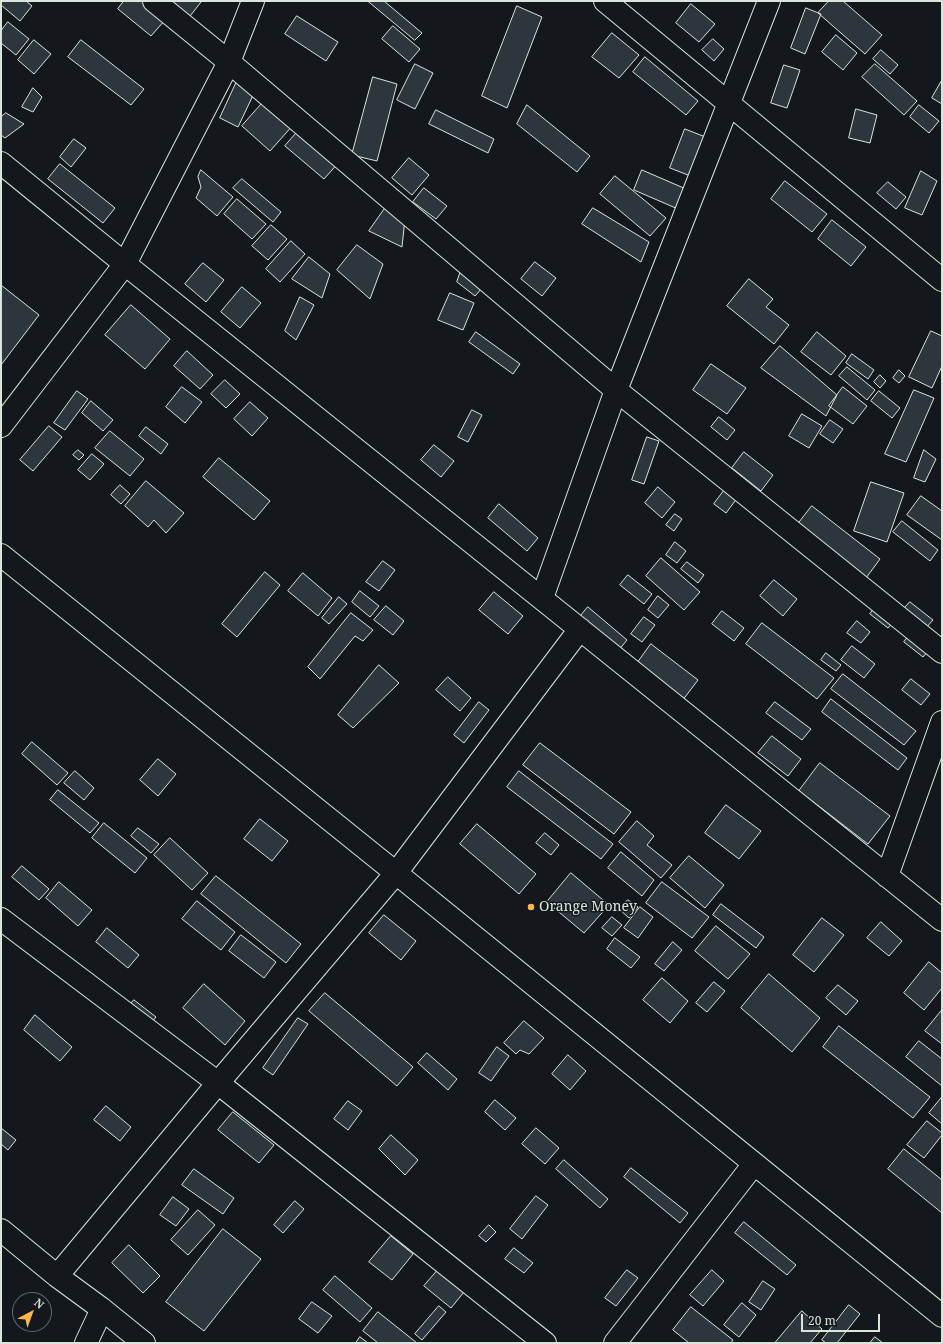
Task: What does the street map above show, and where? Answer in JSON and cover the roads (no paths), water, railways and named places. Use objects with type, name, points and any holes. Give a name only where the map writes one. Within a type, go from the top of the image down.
[{"type":"street","points":[[154,1],[229,62],[616,390],[942,652]]},
{"type":"street","points":[[1,426],[125,264],[229,62],[253,1]]},
{"type":"street","points":[[605,1],[942,280]]},
{"type":"street","points":[[542,598],[616,390],[730,104],[769,1]]},
{"type":"street","points":[[1,163],[942,920]]},
{"type":"street","points":[[1,555],[942,1316]]},
{"type":"street","points":[[57,1276],[396,873],[580,629]]},
{"type":"street","points":[[887,876],[942,722]]},
{"type":"street","points":[[1,919],[218,1083],[545,1343]]},
{"type":"street","points":[[615,1343],[754,1164]]},
{"type":"street","points":[[1,1230],[57,1276],[102,1309],[144,1343]]},
{"type":"street","points":[[86,1343],[102,1309]]},
{"type":"place","name":"Orange Money","points":[[531,907]]}]
